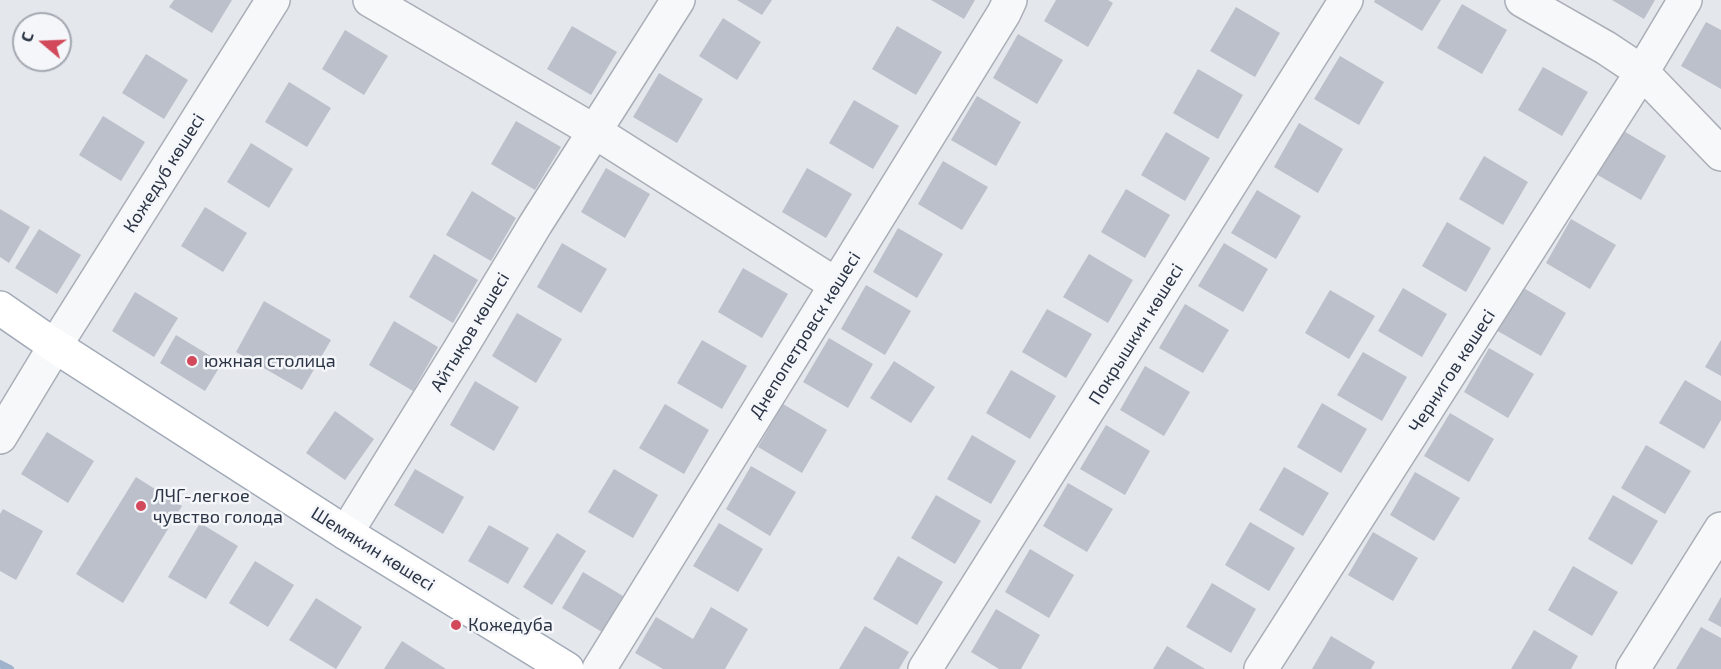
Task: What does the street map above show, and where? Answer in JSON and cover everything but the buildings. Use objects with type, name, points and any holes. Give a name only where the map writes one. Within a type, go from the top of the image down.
[{"type":"main road","name":"Шемякин көшесі","points":[[0,308],[55,346],[346,533],[567,669]]},
{"type":"street","name":"Кожедуб көшесі","points":[[0,437],[273,0]]},
{"type":"street","points":[[370,0],[594,131],[836,284]]},
{"type":"street","name":"Айтықов көшесі","points":[[346,533],[594,131],[678,0]]},
{"type":"street","name":"Днепопетровск көшесі","points":[[599,669],[1005,13],[1010,0]]},
{"type":"street","name":"Покрышкин көшесі","points":[[925,669],[1346,0]]},
{"type":"street","points":[[1522,0],[1606,48],[1642,72],[1721,154]]},
{"type":"street","name":"Чернигов көшесі","points":[[1261,669],[1642,72],[1685,0]]},
{"type":"street","points":[[1633,669],[1721,529]]},
{"type":"waterway","points":[[0,664],[10,669]]},
{"type":"place","name":"южная столица","points":[[192,361]]},
{"type":"place","name":"ЛЧГ-легкое чувство голода","points":[[141,506]]},
{"type":"place","name":"Кожедуба","points":[[456,625]]}]
